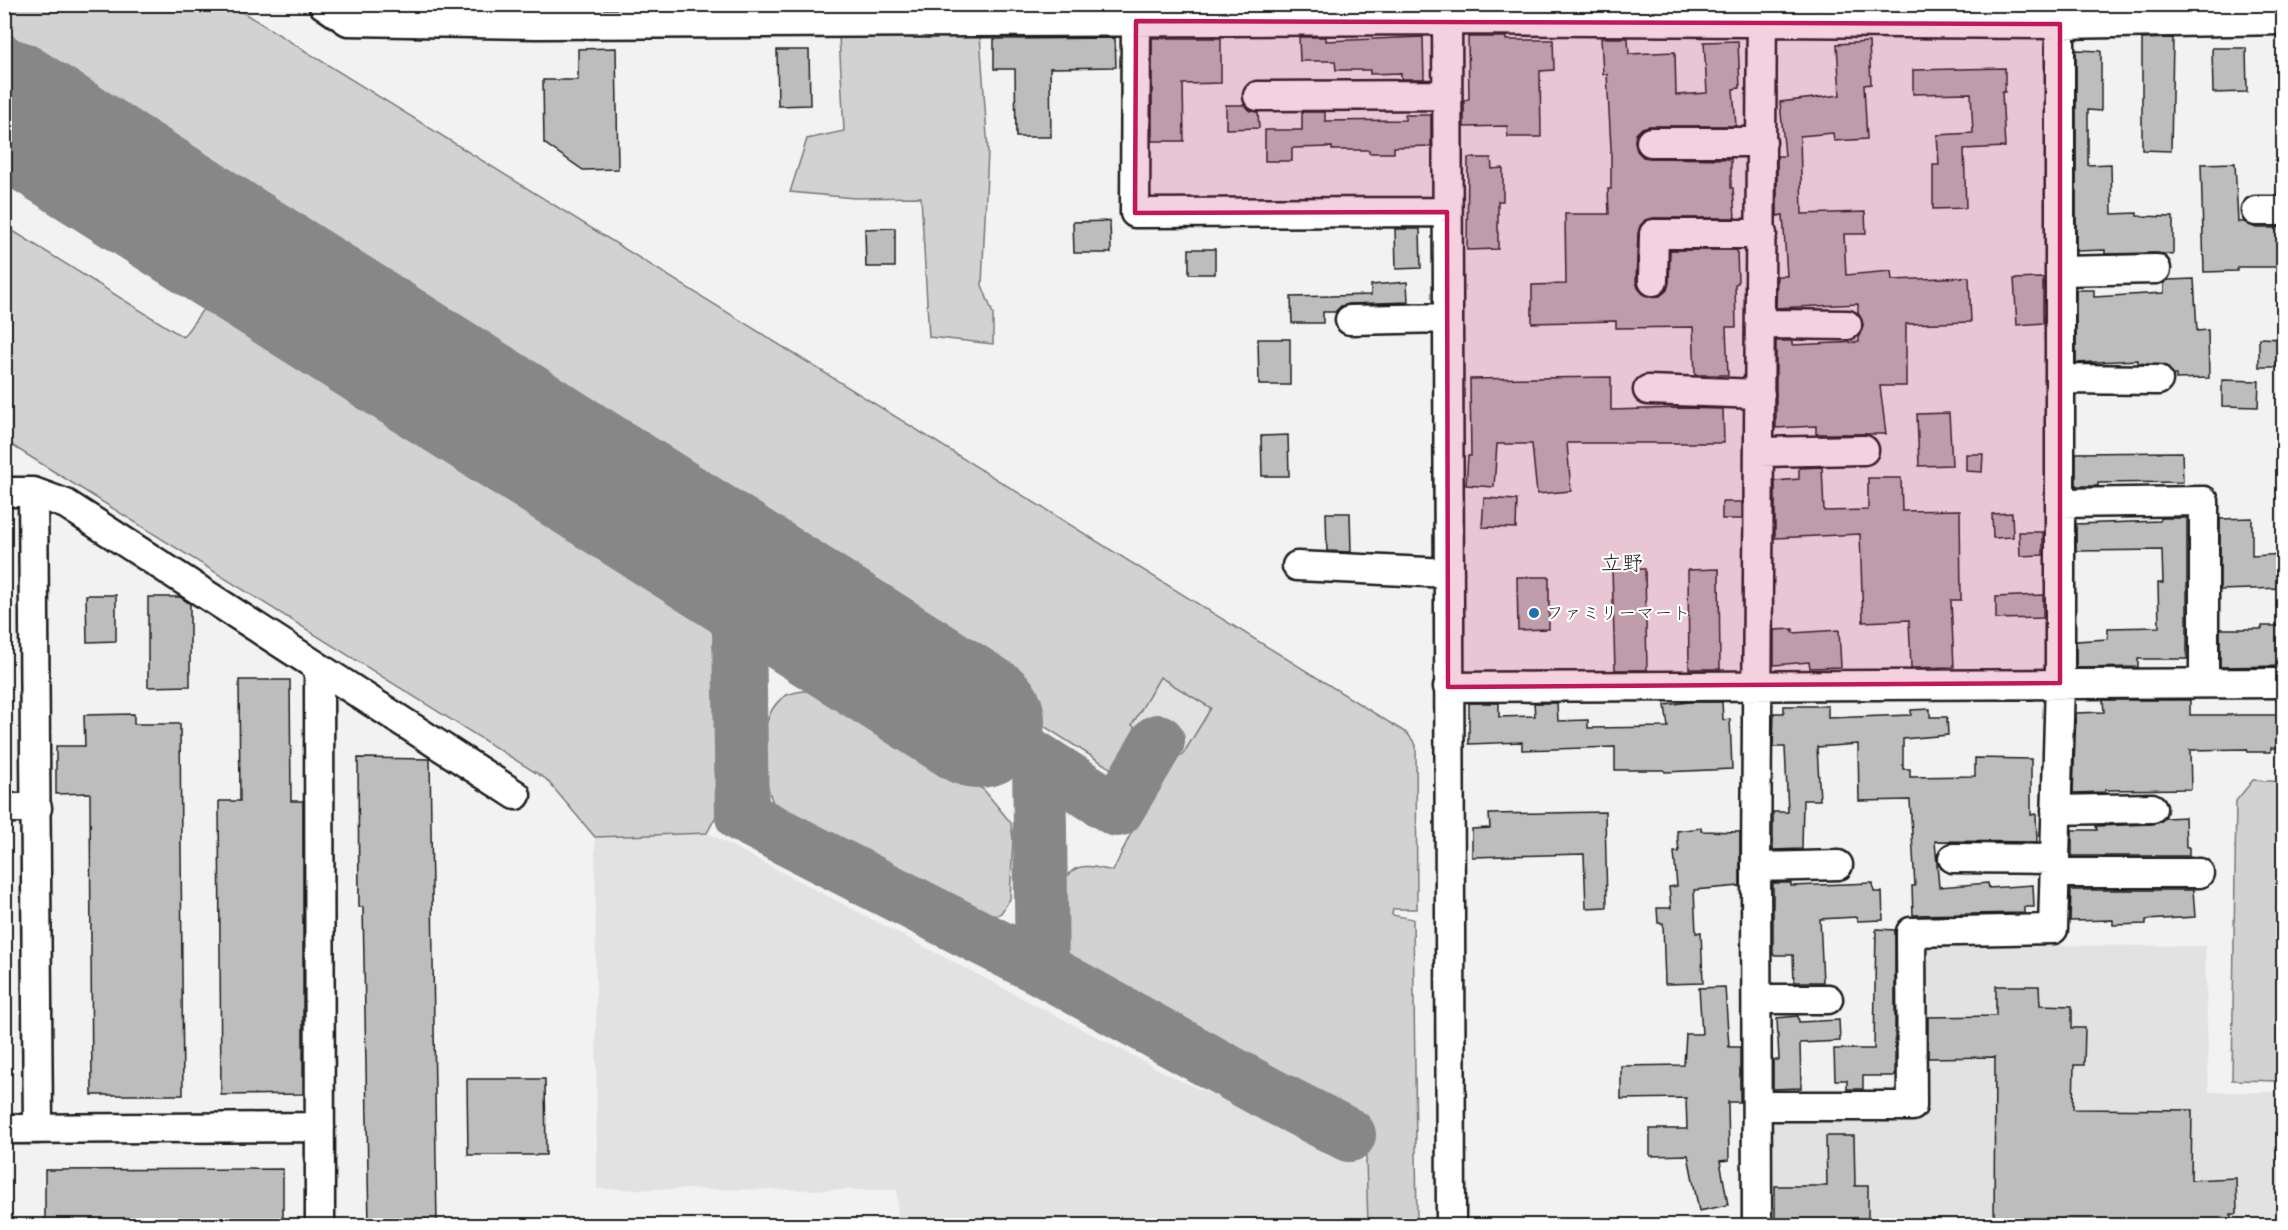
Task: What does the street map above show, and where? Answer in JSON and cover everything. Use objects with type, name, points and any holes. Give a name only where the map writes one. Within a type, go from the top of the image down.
[{"type":"street","points":[[323,4],[348,21],[537,14],[833,13],[1136,21],[1447,12],[2211,13],[2283,20]]},
{"type":"street","points":[[1447,12],[1451,1226]]},
{"type":"street","points":[[1757,1226],[1756,867],[1762,13]]},
{"type":"street","points":[[1758,1106],[1912,1106],[1911,932],[2053,929],[2060,683],[2060,14]]},
{"type":"street","points":[[1136,21],[1136,213],[1447,212]]},
{"type":"street","points":[[1258,96],[1447,95]]},
{"type":"street","points":[[1651,142],[1762,142]]},
{"type":"street","points":[[1653,281],[1654,234],[1761,234]]},
{"type":"street","points":[[2060,271],[2156,268]]},
{"type":"street","points":[[1350,320],[1447,318]]},
{"type":"street","points":[[1761,324],[1847,325]]},
{"type":"street","points":[[2060,379],[2158,380]]},
{"type":"street","points":[[1648,390],[1760,394]]},
{"type":"street","points":[[1760,452],[1864,450]]},
{"type":"street","points":[[4,492],[33,492],[66,504],[516,795]]},
{"type":"street","points":[[33,492],[38,1129]]},
{"type":"street","points":[[2060,503],[2204,501],[2204,683]]},
{"type":"street","points":[[1297,566],[1449,573]]},
{"type":"street","points":[[319,668],[320,1226]]},
{"type":"street","points":[[1448,687],[2283,683]]},
{"type":"street","points":[[4,808],[37,808]]},
{"type":"street","points":[[2056,810],[2151,808]]},
{"type":"street","points":[[1953,858],[2199,873]]},
{"type":"street","points":[[1756,867],[1838,865]]},
{"type":"street","points":[[1757,999],[1828,999]]},
{"type":"street","points":[[4,1129],[320,1127]]},
{"type":"highlighted area","points":[[1136,21],[2060,24],[2060,683],[1448,687],[1447,212],[1135,213]]},
{"type":"shaded area","points":[[4,5],[231,5],[1408,734],[1416,745],[1417,909],[1393,909],[1392,915],[1413,919],[1417,1225],[1368,1225],[1365,1126],[1102,989],[1080,970],[1065,948],[1060,925],[1060,899],[1066,878],[1072,871],[1082,867],[1113,871],[1149,795],[1175,751],[1182,756],[1211,708],[1160,677],[1132,725],[1136,728],[1113,770],[256,226],[271,199],[5,32]]},
{"type":"shaded area","points":[[980,35],[988,151],[982,285],[993,314],[993,344],[929,337],[921,197],[854,198],[790,192],[807,139],[844,131],[839,36]]},
{"type":"shaded area","points":[[5,226],[183,337],[209,301],[693,606],[713,633],[715,647],[718,799],[716,816],[707,833],[595,837],[546,779],[5,441]]},
{"type":"shaded area","points":[[1160,677],[1211,708],[1182,756],[1131,725]]},
{"type":"shaded area","points":[[803,691],[819,691],[834,696],[984,790],[1011,823],[1013,839],[1010,899],[1001,913],[988,920],[969,919],[803,833],[781,817],[771,797],[767,782],[763,750],[765,733],[768,718],[775,705],[785,696]]},
{"type":"shaded area","points":[[2253,780],[2283,782],[2283,1081],[2232,1080],[2236,801]]},
{"type":"shaded area","points":[[707,833],[1181,1081],[1366,1161],[1368,1222],[1319,1218],[1319,1226],[898,1226],[897,1190],[597,1189],[595,837]]},
{"type":"shaded area","points":[[1919,945],[2205,946],[2209,1092],[2283,1092],[2283,1225],[1765,1225],[1765,1117],[1918,1115]]},
{"type":"building","points":[[1299,37],[1326,37],[1326,41],[1423,37],[1424,79],[1401,79],[1401,73],[1370,74],[1370,70],[1336,70],[1335,61],[1300,61]]},
{"type":"building","points":[[1468,37],[1553,40],[1554,70],[1540,71],[1541,137],[1508,137],[1507,126],[1464,127],[1464,100],[1469,99]]},
{"type":"building","points":[[1115,38],[1116,67],[1050,68],[1051,137],[1016,137],[1015,69],[994,69],[994,39]]},
{"type":"building","points":[[1152,38],[1221,38],[1221,83],[1183,84],[1184,141],[1152,141]]},
{"type":"building","points":[[1601,38],[1628,38],[1629,54],[1675,52],[1676,95],[1707,93],[1704,42],[1738,41],[1740,88],[1733,89],[1736,126],[1650,126],[1642,128],[1636,134],[1635,141],[1637,151],[1643,157],[1731,159],[1731,188],[1733,188],[1735,218],[1645,220],[1638,234],[1636,281],[1644,295],[1660,296],[1667,290],[1669,282],[1670,250],[1737,250],[1736,327],[1726,327],[1728,375],[1695,375],[1693,327],[1616,328],[1616,321],[1532,323],[1532,285],[1566,284],[1565,214],[1609,214],[1611,148],[1607,74],[1603,74]]},
{"type":"building","points":[[2173,38],[2171,151],[2142,150],[2142,39]]},
{"type":"building","points":[[1869,42],[1871,84],[1864,85],[1867,139],[1834,141],[1833,133],[1800,136],[1802,214],[1865,212],[1866,234],[1844,234],[1846,275],[1891,271],[1892,280],[1969,277],[1971,322],[1906,324],[1906,386],[1880,386],[1886,434],[1816,434],[1816,426],[1776,428],[1776,341],[1792,341],[1792,345],[1859,342],[1863,325],[1858,313],[1858,304],[1776,308],[1777,276],[1787,276],[1783,215],[1777,216],[1777,156],[1785,156],[1780,102],[1840,95],[1837,44]]},
{"type":"building","points":[[616,48],[618,169],[583,170],[544,143],[543,80],[578,80],[578,49]]},
{"type":"building","points":[[2212,48],[2246,48],[2247,92],[2213,93]]},
{"type":"building","points":[[777,50],[809,50],[810,105],[778,106]]},
{"type":"building","points":[[2076,50],[2101,51],[2101,111],[2088,110],[2088,165],[2111,164],[2112,214],[2137,213],[2137,216],[2173,217],[2173,255],[2105,254],[2105,250],[2076,251]]},
{"type":"building","points":[[2005,68],[2005,92],[2002,92],[2005,147],[1964,149],[1966,208],[1933,209],[1933,165],[1939,165],[1937,135],[1973,133],[1971,93],[1913,94],[1913,70]]},
{"type":"building","points":[[1226,105],[1244,105],[1250,111],[1258,112],[1259,128],[1226,129]]},
{"type":"building","points":[[1302,112],[1325,112],[1325,121],[1405,120],[1405,115],[1431,115],[1431,146],[1394,147],[1394,153],[1332,150],[1332,147],[1292,148],[1292,161],[1265,161],[1265,130],[1302,130]]},
{"type":"building","points":[[1468,158],[1491,158],[1492,169],[1503,168],[1503,201],[1498,201],[1498,249],[1467,250]]},
{"type":"building","points":[[2235,163],[2238,222],[2245,222],[2256,228],[2283,228],[2283,267],[2237,267],[2237,271],[2204,272],[2201,164]]},
{"type":"building","points":[[1110,221],[1111,253],[1074,253],[1073,222]]},
{"type":"building","points":[[895,228],[895,267],[866,267],[865,229]]},
{"type":"building","points":[[1395,229],[1420,229],[1421,268],[1396,269]]},
{"type":"building","points":[[1189,249],[1215,249],[1215,274],[1189,274]]},
{"type":"building","points":[[2043,278],[2043,323],[2017,325],[2014,279]]},
{"type":"building","points":[[2194,279],[2197,331],[2208,330],[2209,378],[2176,379],[2176,375],[2173,375],[2166,366],[2138,363],[2138,360],[2076,363],[2076,290],[2094,290],[2094,297],[2164,293],[2164,283],[2168,280]]},
{"type":"building","points":[[1407,282],[1408,302],[1349,304],[1341,306],[1335,312],[1323,312],[1323,323],[1292,323],[1291,297],[1371,295],[1371,285]]},
{"type":"building","points":[[2259,338],[2281,339],[2280,367],[2259,367]]},
{"type":"building","points":[[1258,339],[1290,339],[1290,385],[1259,385]]},
{"type":"building","points":[[1611,377],[1611,410],[1723,409],[1724,443],[1567,443],[1571,491],[1537,494],[1532,444],[1497,444],[1494,487],[1466,485],[1468,456],[1471,456],[1470,379]]},
{"type":"building","points":[[2222,380],[2259,381],[2258,407],[2222,406]]},
{"type":"building","points":[[1949,413],[1952,465],[1919,466],[1917,414]]},
{"type":"building","points":[[1288,435],[1289,476],[1262,476],[1261,436]]},
{"type":"building","points":[[2182,452],[2183,482],[2098,483],[2098,486],[2076,486],[2076,453]]},
{"type":"building","points":[[1966,454],[1983,454],[1982,472],[1966,471]]},
{"type":"building","points":[[1822,467],[1824,511],[1868,510],[1868,478],[1901,478],[1902,511],[1960,510],[1961,600],[1951,600],[1954,667],[1911,668],[1909,620],[1863,622],[1860,534],[1775,538],[1775,481],[1799,479],[1799,468]]},
{"type":"building","points":[[1484,498],[1517,500],[1516,528],[1482,527]]},
{"type":"building","points":[[1722,502],[1742,502],[1742,519],[1722,519]]},
{"type":"building","points":[[1326,513],[1350,513],[1351,552],[1327,551]]},
{"type":"building","points":[[2012,513],[2013,537],[1993,538],[1992,514]]},
{"type":"building","points":[[2160,518],[2187,518],[2187,659],[2138,659],[2138,667],[2076,668],[2076,641],[2108,639],[2108,628],[2159,627],[2158,583],[2163,583],[2162,550],[2076,551],[2076,524],[2160,521]]},
{"type":"building","points":[[2252,518],[2252,556],[2283,554],[2283,588],[2220,590],[2220,519]]},
{"type":"building","points":[[2019,532],[2043,532],[2043,555],[2020,556]]},
{"type":"building","points":[[1612,569],[1645,569],[1647,670],[1615,670]]},
{"type":"building","points":[[1719,569],[1720,669],[1689,669],[1688,570]]},
{"type":"building","points":[[1517,577],[1549,577],[1549,629],[1518,630]]},
{"type":"building","points":[[86,595],[116,595],[116,641],[87,642]]},
{"type":"building","points":[[2043,595],[2043,618],[1996,619],[1996,597]]},
{"type":"building","points":[[148,597],[180,597],[190,604],[190,686],[148,687]]},
{"type":"building","points":[[2262,626],[2283,626],[2283,666],[2220,667],[2220,629],[2262,629]]},
{"type":"building","points":[[1793,629],[1793,633],[1839,630],[1841,667],[1810,668],[1809,662],[1774,665],[1774,630]]},
{"type":"building","points":[[239,680],[290,680],[291,801],[303,801],[303,1094],[221,1095],[219,801],[240,801]]},
{"type":"building","points":[[2103,700],[2190,700],[2190,715],[2283,715],[2283,748],[2271,748],[2271,752],[2248,752],[2247,749],[2190,750],[2191,789],[2105,790],[2105,792],[2073,793],[2076,713],[2104,712]]},
{"type":"building","points":[[1722,702],[1723,720],[1730,719],[1732,769],[1665,772],[1664,770],[1615,770],[1615,747],[1522,750],[1522,742],[1469,744],[1469,703],[1499,703],[1499,717],[1535,716],[1534,703],[1557,703],[1558,721],[1588,720],[1588,728],[1668,727],[1665,705]]},
{"type":"building","points":[[1784,706],[1828,706],[1828,718],[1911,715],[1911,710],[1930,709],[1930,717],[1947,717],[1948,735],[1903,739],[1903,769],[1910,769],[1910,777],[1975,776],[1975,758],[2031,759],[2031,815],[2036,814],[2037,842],[1935,841],[1939,887],[1988,883],[1989,888],[2033,885],[2034,907],[2024,907],[2024,913],[1913,915],[1912,886],[1915,886],[1910,800],[1859,801],[1858,744],[1817,747],[1820,800],[1803,800],[1802,849],[1773,850],[1773,812],[1788,812],[1785,747],[1773,747],[1774,713],[1784,713]]},
{"type":"building","points":[[134,714],[134,724],[180,724],[183,1095],[92,1095],[90,793],[56,794],[56,746],[85,746],[84,715]]},
{"type":"building","points":[[358,758],[430,759],[437,1226],[369,1226],[363,907],[359,907]]},
{"type":"building","points":[[1605,812],[1607,907],[1586,908],[1584,854],[1472,857],[1472,829],[1490,828],[1489,814]]},
{"type":"building","points":[[2185,817],[2186,847],[2189,847],[2189,856],[2072,856],[2072,830],[2097,830],[2096,826],[2152,824],[2165,818]]},
{"type":"building","points":[[1701,828],[1701,831],[1740,832],[1740,886],[1694,890],[1696,933],[1701,932],[1703,983],[1665,984],[1663,923],[1658,923],[1657,908],[1671,908],[1669,887],[1677,886],[1674,852],[1679,852],[1677,831]]},
{"type":"building","points":[[1773,883],[1791,883],[1791,886],[1873,883],[1874,892],[1882,892],[1883,920],[1857,921],[1857,917],[1820,919],[1823,982],[1794,982],[1793,955],[1773,955]]},
{"type":"building","points":[[2071,890],[2193,890],[2195,917],[2146,920],[2146,924],[2113,925],[2113,920],[2070,921]]},
{"type":"building","points":[[1876,929],[1895,930],[1895,1076],[1863,1076],[1863,1089],[1847,1089],[1847,1080],[1835,1080],[1834,1049],[1874,1049]]},
{"type":"building","points":[[1996,986],[2039,986],[2040,1005],[2072,1006],[2072,1028],[2085,1028],[2084,1065],[2074,1065],[2073,1109],[2192,1110],[2191,1180],[2236,1178],[2237,1214],[2231,1214],[2231,1222],[2191,1223],[2191,1226],[1994,1226],[1995,1057],[1928,1058],[1928,1017],[1996,1016]]},
{"type":"building","points":[[1725,987],[1729,1047],[1740,1047],[1740,1102],[1728,1102],[1729,1160],[1720,1161],[1728,1205],[1699,1211],[1688,1155],[1650,1156],[1650,1129],[1687,1129],[1686,1098],[1621,1099],[1621,1066],[1684,1065],[1686,1034],[1702,1034],[1699,988]]},
{"type":"building","points":[[1798,1016],[1799,1022],[1839,1020],[1840,1041],[1800,1043],[1801,1088],[1773,1089],[1773,1060],[1779,1060],[1777,1018]]},
{"type":"building","points":[[467,1079],[545,1079],[546,1155],[468,1155]]},
{"type":"building","points":[[1826,1136],[1854,1136],[1855,1186],[1868,1186],[1868,1226],[1775,1226],[1775,1186],[1827,1186]]},
{"type":"building","points":[[283,1169],[283,1226],[45,1226],[45,1170]]},
{"type":"taxiway","points":[[738,569],[742,816],[1042,969],[1267,1093],[1349,1135]]},
{"type":"taxiway","points":[[978,721],[1117,810],[1158,741]]},
{"type":"taxiway","points":[[1039,761],[1042,969]]},
{"type":"runway","points":[[4,105],[978,721]]},
{"type":"place","name":"ファミリーマート","points":[[1534,613]]},
{"type":"district","name":"立野","points":[[1622,563]]}]
